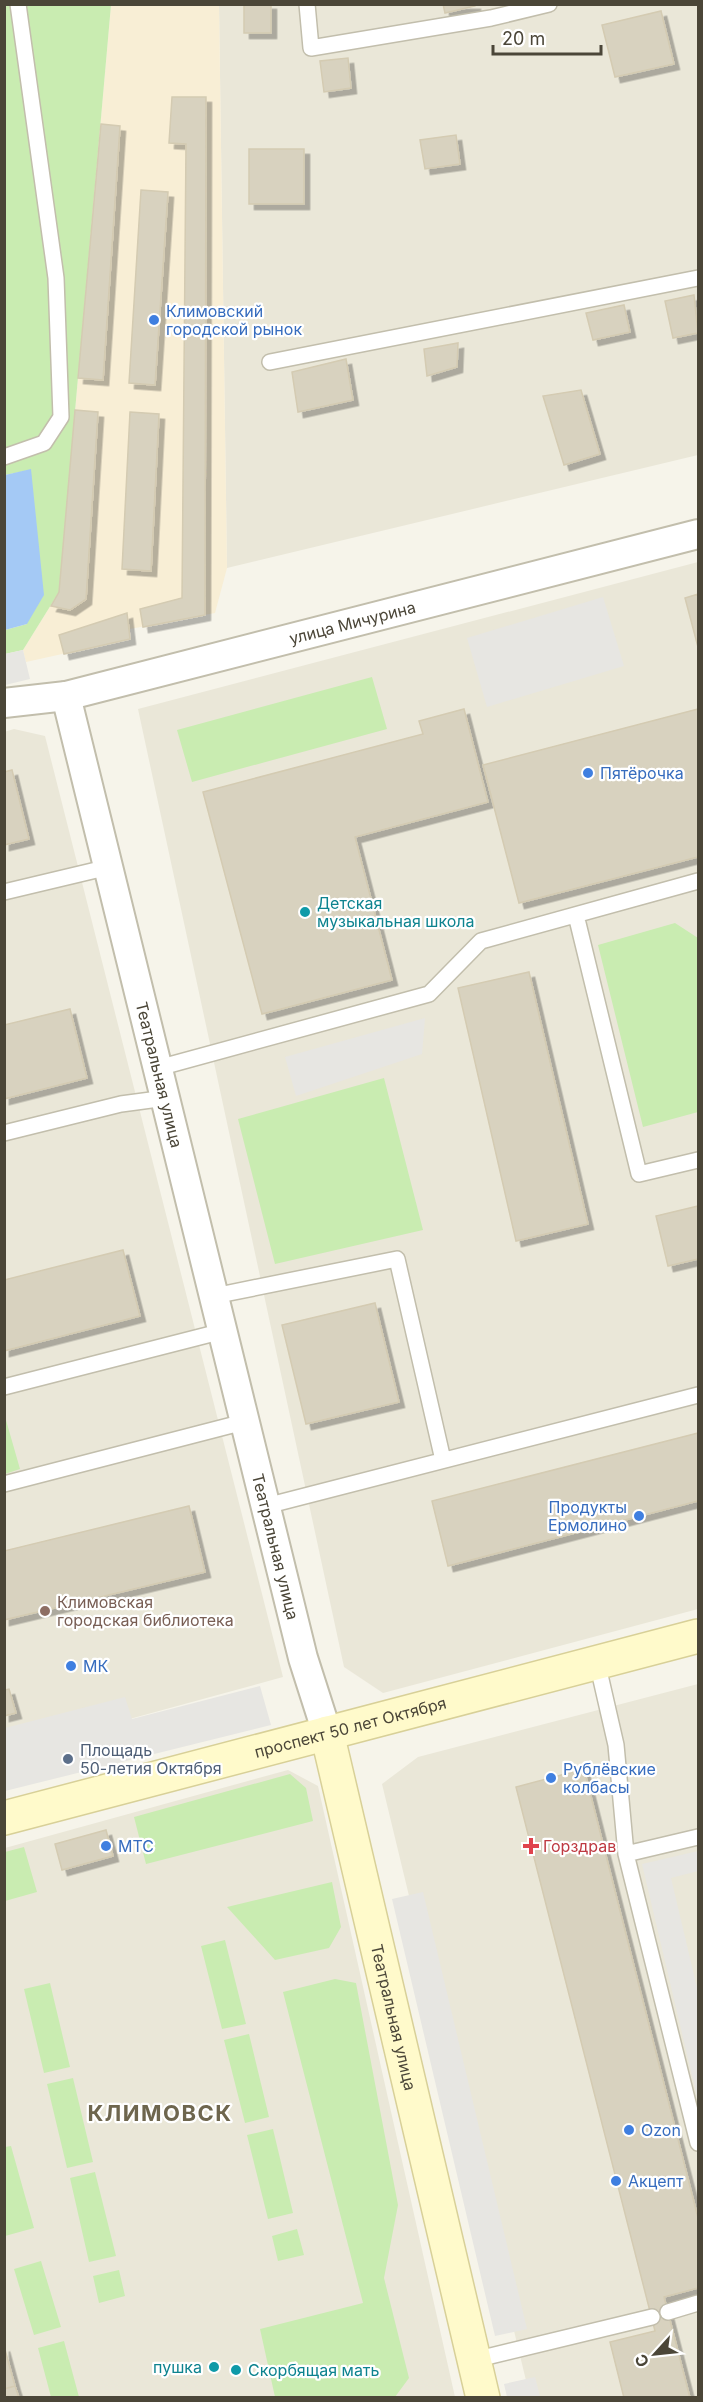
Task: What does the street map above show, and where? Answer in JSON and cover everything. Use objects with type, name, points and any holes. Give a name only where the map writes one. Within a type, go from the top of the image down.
[{"type":"main road","name":"проспект 50 лет Октября","points":[[4,1818],[699,1636]]},
{"type":"main road","name":"Театральная улица","points":[[327,1733],[483,2397]]},
{"type":"street","name":"улица Мичурина","points":[[4,703],[66,696],[699,534]]},
{"type":"street","name":"Театральная улица","points":[[66,696],[303,1658],[327,1733]]},
{"type":"lane","points":[[4,457],[44,443],[61,417],[56,278],[18,4]]},
{"type":"lane","points":[[307,4],[311,48],[491,18],[549,4]]},
{"type":"lane","points":[[270,362],[699,278]]},
{"type":"lane","points":[[4,891],[109,867]]},
{"type":"lane","points":[[158,1068],[429,994],[481,941],[699,881]]},
{"type":"lane","points":[[576,915],[639,1174],[699,1160]]},
{"type":"lane","points":[[4,1133],[121,1104],[166,1098]]},
{"type":"lane","points":[[214,1296],[398,1259],[443,1460]]},
{"type":"lane","points":[[4,1387],[222,1331]]},
{"type":"lane","points":[[266,1506],[699,1395]]},
{"type":"lane","points":[[4,1484],[244,1422]]},
{"type":"lane","points":[[597,1662],[616,1745],[626,1854],[699,2143]]},
{"type":"lane","points":[[626,1854],[699,1837]]},
{"type":"lane","points":[[668,2312],[699,2303]]},
{"type":"lane","points":[[474,2360],[652,2317]]},
{"type":"shaded area","name":"Климовский городской рынок","points":[[111,5],[219,5],[227,568],[215,613],[130,629],[130,639],[26,662],[23,650],[59,592]]},
{"type":"shaded area","points":[[219,5],[698,5],[698,455],[227,568]]},
{"type":"shaded area","points":[[698,562],[698,1609],[383,1693],[344,1667],[138,709]]},
{"type":"shaded area","points":[[603,597],[624,666],[487,707],[467,638]]},
{"type":"shaded area","points":[[23,650],[30,679],[5,685],[5,654]]},
{"type":"shaded area","points":[[14,729],[45,736],[283,1677],[5,1753],[4,732]]},
{"type":"shaded area","points":[[425,1018],[422,1054],[296,1096],[285,1057]]},
{"type":"shaded area","points":[[698,1684],[698,2397],[530,2397],[382,1784],[418,1757]]},
{"type":"shaded area","name":"Площадь 50-летия Октября","points":[[260,1686],[271,1725],[5,1791],[5,1728],[125,1697],[132,1719]]},
{"type":"shaded area","points":[[288,1770],[318,1786],[455,2397],[5,2398],[5,1848]]},
{"type":"shaded area","points":[[698,1851],[698,1871],[671,1878],[698,1992],[698,2101],[642,1864]]},
{"type":"shaded area","points":[[423,1892],[527,2329],[495,2336],[392,1899]]},
{"type":"shaded area","points":[[535,2377],[540,2397],[507,2397],[504,2384]]},
{"type":"green space","points":[[4,5],[111,5],[59,592],[23,650],[5,654],[5,630],[27,624],[30,470],[5,475]]},
{"type":"green space","points":[[372,677],[387,729],[192,782],[177,730]]},
{"type":"green space","points":[[675,923],[698,938],[698,1112],[643,1127],[598,945]]},
{"type":"green space","points":[[384,1078],[423,1230],[275,1264],[238,1119]]},
{"type":"green space","points":[[4,1413],[20,1469],[5,1474],[4,1474]]},
{"type":"green space","points":[[290,1774],[306,1788],[313,1821],[146,1864],[134,1817]]},
{"type":"green space","points":[[24,1847],[37,1892],[5,1901],[5,1852]]},
{"type":"green space","points":[[332,1882],[341,1927],[329,1948],[275,1960],[227,1907]]},
{"type":"green space","points":[[225,1940],[246,2024],[222,2029],[201,1946]]},
{"type":"green space","points":[[335,1979],[356,1983],[398,2205],[384,2278],[409,2378],[395,2397],[275,2397],[260,2329],[363,2303],[283,1992]]},
{"type":"green space","points":[[50,1983],[70,2067],[44,2073],[24,1989]]},
{"type":"green space","points":[[249,2034],[269,2117],[245,2123],[224,2040]]},
{"type":"green space","points":[[73,2078],[93,2162],[67,2168],[47,2084]]},
{"type":"green space","points":[[273,2129],[293,2213],[268,2219],[247,2135]]},
{"type":"green space","points":[[11,2146],[34,2228],[5,2236],[5,2147]]},
{"type":"green space","points":[[95,2172],[116,2256],[89,2262],[70,2178]]},
{"type":"green space","points":[[297,2229],[304,2255],[278,2261],[272,2236]]},
{"type":"green space","points":[[41,2261],[61,2327],[34,2335],[14,2269]]},
{"type":"green space","points":[[119,2270],[125,2296],[99,2303],[93,2276]]},
{"type":"green space","points":[[64,2341],[79,2397],[51,2397],[38,2348]]},
{"type":"water","points":[[31,469],[44,595],[27,624],[5,630],[5,475]]},
{"type":"building","points":[[244,4],[271,4],[271,33],[244,33]]},
{"type":"building","points":[[443,4],[475,4],[475,6],[445,13]]},
{"type":"building","points":[[661,11],[674,64],[615,77],[602,25]]},
{"type":"building","points":[[348,58],[351,88],[324,92],[320,61]]},
{"type":"building","points":[[172,97],[206,97],[205,615],[143,627],[140,609],[182,598],[186,144],[169,143]]},
{"type":"building","points":[[101,124],[120,126],[103,380],[78,378]]},
{"type":"building","points":[[456,135],[460,164],[425,169],[420,140]]},
{"type":"building","points":[[249,149],[304,149],[304,204],[249,204]]},
{"type":"building","points":[[141,190],[168,192],[155,385],[129,383]]},
{"type":"building","points":[[694,295],[698,333],[673,338],[665,301]]},
{"type":"building","points":[[624,305],[630,332],[593,340],[586,313]]},
{"type":"building","points":[[458,343],[457,367],[427,376],[424,349]]},
{"type":"building","points":[[346,359],[353,400],[298,412],[292,372]]},
{"type":"building","points":[[581,390],[600,454],[564,465],[543,396]]},
{"type":"building","points":[[75,410],[98,412],[86,599],[70,610],[51,606],[59,592]]},
{"type":"building","points":[[130,412],[159,414],[151,571],[122,569]]},
{"type":"building","points":[[698,594],[698,647],[685,598]]},
{"type":"building","points":[[127,613],[130,639],[64,654],[59,635]]},
{"type":"building","name":"Детская музыкальная школа","points":[[464,709],[488,802],[355,837],[392,980],[262,1014],[203,792],[423,734],[419,721]]},
{"type":"building","points":[[698,709],[698,857],[519,903],[483,765]]},
{"type":"building","points":[[12,770],[29,839],[4,845],[4,772]]},
{"type":"building","points":[[529,972],[588,1224],[516,1241],[458,988]]},
{"type":"building","points":[[70,1009],[87,1078],[4,1099],[4,1025]]},
{"type":"building","points":[[698,1206],[698,1259],[668,1266],[656,1216]]},
{"type":"building","points":[[123,1250],[140,1316],[4,1351],[4,1280]]},
{"type":"building","points":[[375,1303],[399,1402],[306,1424],[282,1325]]},
{"type":"building","points":[[698,1433],[698,1501],[448,1566],[432,1501]]},
{"type":"building","points":[[189,1506],[205,1572],[4,1620],[4,1551]]},
{"type":"building","points":[[9,1689],[16,1713],[4,1716],[4,1690]]},
{"type":"building","points":[[584,1769],[698,2218],[698,2288],[664,2297],[690,2398],[624,2398],[610,2342],[655,2331],[516,1787]]},
{"type":"building","points":[[106,1830],[113,1856],[62,1870],[55,1844]]},
{"type":"building","points":[[4,2346],[15,2386],[4,2389]]},
{"type":"building","points":[[15,2386],[19,2398],[4,2398],[4,2389]]},
{"type":"place","name":"Климовский городской рынок","points":[[154,320]]},
{"type":"place","name":"Пятёрочка","points":[[588,773]]},
{"type":"place","name":"Детская музыкальная школа","points":[[305,912]]},
{"type":"place","name":"Продукты Ермолино","points":[[639,1516]]},
{"type":"place","name":"Климовская городская библиотека","points":[[45,1611]]},
{"type":"place","name":"МК","points":[[71,1666]]},
{"type":"place","name":"Площадь 50-летия Октября","points":[[68,1759]]},
{"type":"place","name":"Рублёвские колбасы","points":[[551,1778]]},
{"type":"place","name":"МТС","points":[[106,1846]]},
{"type":"place","name":"Горздрав","points":[[531,1846]]},
{"type":"place","name":"Ozon","points":[[629,2130]]},
{"type":"place","name":"Акцепт","points":[[616,2181]]},
{"type":"place","name":"пушка","points":[[214,2367]]},
{"type":"place","name":"Скорбящая мать","points":[[236,2370]]},
{"type":"district","name":"КЛИМОВСК","points":[[160,2113]]}]
